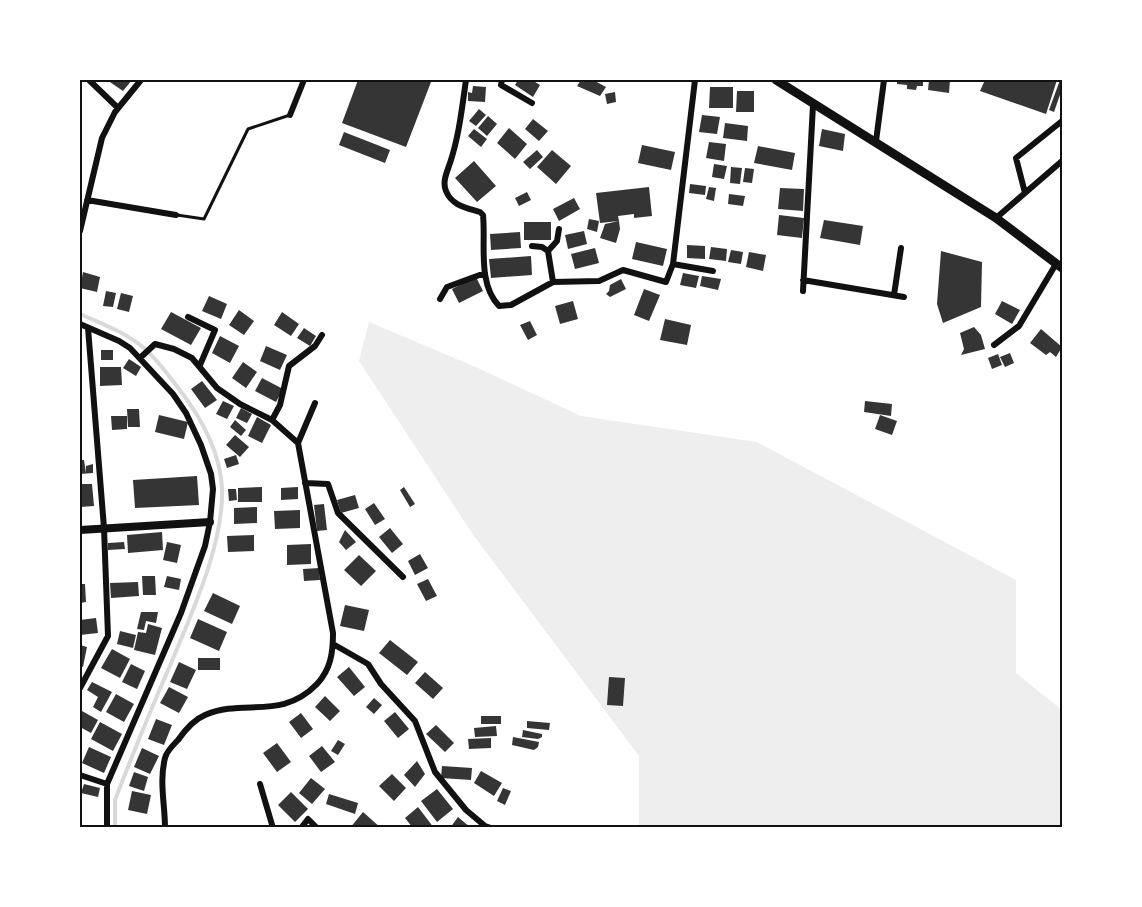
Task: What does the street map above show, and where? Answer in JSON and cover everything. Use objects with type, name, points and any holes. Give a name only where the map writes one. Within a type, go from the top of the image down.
[{"type":"main road","points":[[776,80],[996,218],[1059,266]]},
{"type":"street","points":[[89,80],[118,108]]},
{"type":"street","points":[[80,227],[102,138],[118,108],[141,80]]},
{"type":"street","points":[[290,115],[304,80]]},
{"type":"street","points":[[466,80],[458,134],[447,171],[445,187],[449,197],[456,204],[483,215],[482,253],[485,273],[492,295],[499,306],[511,305],[553,282],[599,281],[622,270],[666,282],[673,264],[694,80]]},
{"type":"street","points":[[502,80],[501,85],[532,103]]},
{"type":"street","points":[[876,141],[884,80]]},
{"type":"street","points":[[803,291],[813,105]]},
{"type":"street","points":[[1025,194],[1016,158],[1062,121]]},
{"type":"street","points":[[996,218],[1062,161]]},
{"type":"street","points":[[80,193],[87,197],[176,215]]},
{"type":"street","points":[[548,251],[557,241],[559,229]]},
{"type":"street","points":[[532,246],[542,247],[548,251],[553,282]]},
{"type":"street","points":[[894,295],[901,248]]},
{"type":"street","points":[[673,264],[713,271]]},
{"type":"street","points":[[993,345],[1018,326],[1059,266]]},
{"type":"street","points":[[440,299],[441,294],[447,288],[485,273]]},
{"type":"street","points":[[803,280],[904,297]]},
{"type":"street","points":[[188,317],[215,330],[200,365]]},
{"type":"street","points":[[80,324],[119,340],[142,356],[180,404],[201,445],[211,474],[213,496],[205,546],[180,613],[107,784],[107,828]]},
{"type":"street","points":[[80,687],[108,636],[104,528],[88,328]]},
{"type":"street","points":[[272,420],[280,405],[289,366],[315,346],[322,335]]},
{"type":"street","points":[[142,356],[155,344],[174,349],[192,358],[217,388],[240,404],[272,420],[298,443]]},
{"type":"street","points":[[165,828],[161,785],[165,756],[187,728],[197,719],[218,711],[261,708],[287,704],[300,699],[322,678],[331,661],[333,633],[298,443],[315,403]]},
{"type":"street","points":[[305,483],[328,484],[338,513],[403,577]]},
{"type":"street","points":[[80,530],[210,522]]},
{"type":"street","points":[[333,644],[368,664],[381,684],[408,712],[421,731],[435,772],[466,810],[486,827]]},
{"type":"street","points":[[80,775],[107,784]]},
{"type":"street","points":[[260,784],[273,828]]},
{"type":"street","points":[[301,828],[308,819],[316,828]]},
{"type":"lane","points":[[176,215],[204,219],[248,129],[290,115]]},
{"type":"shaded area","points":[[369,322],[478,368],[581,416],[757,442],[1016,580],[1016,673],[1062,710],[1062,827],[639,827],[639,756],[474,536],[359,361]]},
{"type":"building","points":[[107,80],[132,80],[123,91]]},
{"type":"building","points":[[358,80],[424,80],[431,82],[406,147],[342,123]]},
{"type":"building","points":[[518,80],[532,80],[540,85],[533,97],[515,85]]},
{"type":"building","points":[[581,80],[593,80],[606,87],[600,96],[577,86]]},
{"type":"building","points":[[897,80],[923,80],[923,86],[917,86],[916,90],[907,89],[907,85],[897,84]]},
{"type":"building","points":[[929,80],[950,80],[949,93],[928,90]]},
{"type":"building","points":[[985,80],[1057,80],[1046,114],[980,91]]},
{"type":"building","points":[[1060,80],[1062,80],[1062,89],[1054,112],[1049,110]]},
{"type":"building","points":[[473,86],[486,87],[485,102],[468,101],[468,92],[472,93]]},
{"type":"building","points":[[710,87],[733,87],[733,108],[709,108]]},
{"type":"building","points":[[737,91],[754,91],[754,112],[736,112]]},
{"type":"building","points":[[615,92],[616,102],[607,104],[605,94]]},
{"type":"building","points":[[479,109],[486,115],[476,126],[469,121]]},
{"type":"building","points":[[702,115],[720,117],[717,134],[699,132]]},
{"type":"building","points":[[488,116],[497,124],[487,136],[478,128]]},
{"type":"building","points":[[533,119],[548,131],[539,141],[525,129]]},
{"type":"building","points":[[725,123],[748,126],[747,141],[723,138]]},
{"type":"building","points":[[509,128],[527,144],[515,159],[497,143]]},
{"type":"building","points":[[474,129],[487,139],[481,147],[468,136]]},
{"type":"building","points":[[822,129],[845,134],[843,151],[819,146]]},
{"type":"building","points":[[344,132],[390,150],[385,163],[339,145]]},
{"type":"building","points":[[709,142],[726,144],[724,161],[706,158]]},
{"type":"building","points":[[642,145],[675,152],[671,170],[638,163]]},
{"type":"building","points":[[758,146],[795,153],[792,170],[754,163]]},
{"type":"building","points":[[537,150],[543,157],[530,169],[523,162]]},
{"type":"building","points":[[552,150],[571,166],[556,184],[537,167]]},
{"type":"building","points":[[474,161],[496,186],[477,202],[455,178]]},
{"type":"building","points":[[714,164],[727,166],[724,179],[712,177]]},
{"type":"building","points":[[731,167],[742,168],[740,184],[730,183]]},
{"type":"building","points":[[745,168],[754,169],[752,183],[743,182]]},
{"type":"building","points":[[690,184],[706,186],[705,195],[689,193]]},
{"type":"building","points":[[649,187],[652,216],[634,218],[634,214],[618,216],[619,221],[600,223],[596,193]]},
{"type":"building","points":[[709,187],[716,188],[714,201],[706,199]]},
{"type":"building","points":[[780,188],[804,189],[803,211],[778,209]]},
{"type":"building","points":[[527,192],[531,200],[519,206],[515,198]]},
{"type":"building","points":[[729,194],[745,196],[743,206],[728,204]]},
{"type":"building","points":[[574,198],[580,209],[559,221],[553,209]]},
{"type":"building","points":[[779,215],[804,218],[802,238],[777,235]]},
{"type":"building","points":[[589,219],[599,221],[597,232],[587,229]]},
{"type":"building","points":[[824,220],[863,226],[860,245],[820,238]]},
{"type":"building","points":[[619,221],[620,229],[616,243],[600,238],[605,224]]},
{"type":"building","points":[[524,222],[551,222],[551,240],[524,240]]},
{"type":"building","points":[[584,231],[587,244],[568,249],[565,235]]},
{"type":"building","points":[[520,232],[521,248],[491,250],[490,234]]},
{"type":"building","points":[[636,242],[667,249],[663,266],[632,259]]},
{"type":"building","points":[[687,245],[705,246],[705,259],[687,258]]},
{"type":"building","points":[[711,247],[727,249],[726,261],[709,259]]},
{"type":"building","points":[[595,248],[599,263],[575,269],[571,254]]},
{"type":"building","points":[[731,250],[743,252],[741,264],[728,262]]},
{"type":"building","points":[[941,251],[982,262],[981,307],[943,323],[937,304]]},
{"type":"building","points":[[749,252],[766,255],[763,271],[746,267]]},
{"type":"building","points":[[531,256],[532,275],[491,278],[489,259]]},
{"type":"building","points":[[83,272],[100,277],[97,292],[80,288]]},
{"type":"building","points":[[683,273],[699,276],[696,288],[680,285]]},
{"type":"building","points":[[702,276],[721,279],[718,290],[700,286]]},
{"type":"building","points":[[476,277],[483,291],[459,303],[452,289]]},
{"type":"building","points":[[621,279],[626,289],[610,297],[606,294],[610,285]]},
{"type":"building","points":[[644,289],[660,295],[649,321],[634,315]]},
{"type":"building","points":[[106,291],[116,293],[113,307],[103,306]]},
{"type":"building","points":[[121,293],[133,296],[129,312],[117,309]]},
{"type":"building","points":[[209,296],[227,304],[221,319],[202,311]]},
{"type":"building","points":[[573,301],[578,319],[560,324],[555,306]]},
{"type":"building","points":[[1002,301],[1020,310],[1012,324],[995,314]]},
{"type":"building","points":[[239,310],[254,321],[244,335],[229,325]]},
{"type":"building","points":[[171,312],[201,328],[191,345],[161,329]]},
{"type":"building","points":[[282,312],[299,324],[291,336],[274,325]]},
{"type":"building","points":[[665,319],[691,325],[687,345],[660,340]]},
{"type":"building","points":[[530,321],[537,335],[528,340],[520,325]]},
{"type":"building","points":[[974,327],[981,335],[985,349],[961,355],[964,349],[960,333]]},
{"type":"building","points":[[304,328],[316,336],[310,346],[297,338]]},
{"type":"building","points":[[1041,329],[1062,347],[1056,357],[1050,352],[1046,355],[1030,343]]},
{"type":"building","points":[[220,336],[239,346],[230,363],[212,353]]},
{"type":"building","points":[[266,346],[287,355],[280,370],[260,361]]},
{"type":"building","points":[[101,350],[113,350],[113,360],[101,360]]},
{"type":"building","points":[[1010,353],[1014,363],[1005,367],[1000,357]]},
{"type":"building","points":[[998,354],[1002,365],[992,369],[988,358]]},
{"type":"building","points":[[129,359],[141,367],[136,376],[123,368]]},
{"type":"building","points":[[243,362],[257,372],[246,388],[232,378]]},
{"type":"building","points":[[100,367],[121,367],[122,385],[100,386]]},
{"type":"building","points":[[262,378],[283,389],[276,402],[255,391]]},
{"type":"building","points":[[202,381],[217,400],[205,408],[191,389]]},
{"type":"building","points":[[223,401],[234,406],[227,419],[216,414]]},
{"type":"building","points":[[865,401],[892,404],[891,416],[864,412]]},
{"type":"building","points":[[241,408],[252,414],[247,423],[236,418]]},
{"type":"building","points":[[127,409],[139,409],[140,427],[128,427]]},
{"type":"building","points":[[159,415],[188,422],[184,439],[155,432]]},
{"type":"building","points":[[880,415],[897,421],[892,435],[875,429]]},
{"type":"building","points":[[111,416],[127,416],[127,429],[112,430]]},
{"type":"building","points":[[257,417],[271,425],[262,443],[248,436]]},
{"type":"building","points":[[235,420],[246,430],[241,436],[230,427]]},
{"type":"building","points":[[235,435],[249,447],[240,457],[226,445]]},
{"type":"building","points":[[236,455],[239,464],[227,468],[224,459]]},
{"type":"building","points":[[80,460],[84,460],[86,473],[86,466],[93,464],[93,473],[80,474]]},
{"type":"building","points":[[197,476],[199,505],[135,508],[133,480]]},
{"type":"building","points":[[80,484],[92,484],[94,506],[80,507]]},
{"type":"building","points":[[262,487],[262,502],[238,502],[238,488]]},
{"type":"building","points":[[298,487],[298,499],[281,500],[281,488]]},
{"type":"building","points":[[404,487],[415,504],[410,507],[400,490]]},
{"type":"building","points":[[228,489],[236,489],[237,500],[229,501]]},
{"type":"building","points":[[355,495],[359,508],[341,513],[337,500]]},
{"type":"building","points":[[374,503],[385,519],[375,525],[365,509]]},
{"type":"building","points":[[324,504],[327,530],[317,531],[314,505]]},
{"type":"building","points":[[257,507],[257,523],[234,524],[234,508]]},
{"type":"building","points":[[300,510],[300,528],[275,529],[274,511]]},
{"type":"building","points":[[390,528],[403,544],[392,553],[379,537]]},
{"type":"building","points":[[345,530],[356,542],[346,550],[339,542]]},
{"type":"building","points":[[162,532],[163,550],[128,553],[127,535]]},
{"type":"building","points":[[254,535],[254,551],[228,552],[227,536]]},
{"type":"building","points":[[124,542],[125,549],[108,550],[108,543]]},
{"type":"building","points":[[167,542],[181,545],[177,563],[163,560]]},
{"type":"building","points":[[311,544],[311,564],[287,565],[287,545]]},
{"type":"building","points":[[420,554],[428,568],[415,575],[408,561]]},
{"type":"building","points":[[359,555],[376,571],[361,586],[344,570]]},
{"type":"building","points":[[319,568],[320,580],[304,581],[303,569]]},
{"type":"building","points":[[142,576],[155,576],[156,595],[143,595]]},
{"type":"building","points":[[167,576],[181,579],[179,590],[164,587]]},
{"type":"building","points":[[428,579],[437,596],[426,601],[417,584]]},
{"type":"building","points":[[138,582],[139,596],[111,598],[110,583]]},
{"type":"building","points":[[80,584],[85,584],[86,602],[80,603]]},
{"type":"building","points":[[213,593],[240,606],[232,624],[204,611]]},
{"type":"building","points":[[345,605],[369,610],[364,631],[340,626]]},
{"type":"building","points":[[141,612],[158,612],[156,623],[146,621],[144,630],[137,629]]},
{"type":"building","points":[[96,618],[98,633],[80,635],[80,620]]},
{"type":"building","points":[[198,619],[227,632],[219,651],[190,638]]},
{"type":"building","points":[[148,624],[162,628],[155,655],[134,650],[138,632],[146,633]]},
{"type":"building","points":[[120,631],[136,635],[133,648],[117,644]]},
{"type":"building","points":[[390,640],[418,662],[407,675],[379,653]]},
{"type":"building","points":[[80,645],[87,647],[83,667],[80,666]]},
{"type":"building","points":[[112,649],[130,659],[120,678],[101,668]]},
{"type":"building","points":[[198,658],[220,658],[220,670],[198,670]]},
{"type":"building","points":[[179,662],[196,670],[187,689],[170,682]]},
{"type":"building","points":[[131,664],[145,671],[137,689],[122,682]]},
{"type":"building","points":[[349,667],[365,687],[354,696],[337,677]]},
{"type":"building","points":[[425,672],[443,688],[433,699],[415,683]]},
{"type":"building","points":[[609,677],[625,678],[623,706],[607,705]]},
{"type":"building","points":[[92,682],[112,692],[101,712],[93,707],[98,697],[87,690]]},
{"type":"building","points":[[169,687],[188,697],[179,713],[160,703]]},
{"type":"building","points":[[116,694],[134,704],[124,722],[106,712]]},
{"type":"building","points":[[325,696],[340,711],[330,721],[315,707]]},
{"type":"building","points":[[374,698],[382,705],[374,714],[366,707]]},
{"type":"building","points":[[82,711],[98,720],[91,733],[80,727]]},
{"type":"building","points":[[395,712],[409,729],[398,738],[384,721]]},
{"type":"building","points":[[301,713],[313,729],[301,738],[289,722]]},
{"type":"building","points":[[481,716],[501,716],[501,724],[481,724]]},
{"type":"building","points":[[156,719],[172,725],[164,745],[148,739]]},
{"type":"building","points":[[527,721],[550,723],[549,730],[527,728]]},
{"type":"building","points":[[100,722],[122,734],[113,751],[91,739]]},
{"type":"building","points":[[436,725],[454,743],[445,752],[426,734]]},
{"type":"building","points":[[496,726],[497,736],[475,737],[474,728]]},
{"type":"building","points":[[523,730],[542,734],[542,737],[538,739],[522,737]]},
{"type":"building","points":[[513,737],[539,742],[538,747],[534,750],[512,745]]},
{"type":"building","points":[[491,738],[491,748],[469,749],[468,739]]},
{"type":"building","points":[[338,740],[345,744],[338,755],[331,751]]},
{"type":"building","points":[[277,743],[291,762],[277,772],[263,753]]},
{"type":"building","points":[[322,746],[335,762],[321,772],[309,756]]},
{"type":"building","points":[[89,747],[111,757],[104,773],[82,763]]},
{"type":"building","points":[[142,748],[159,756],[150,774],[134,767]]},
{"type":"building","points":[[417,761],[425,774],[415,787],[404,775]]},
{"type":"building","points":[[442,766],[472,768],[471,780],[441,778]]},
{"type":"building","points":[[481,771],[502,783],[494,796],[474,783]]},
{"type":"building","points":[[134,772],[148,777],[144,791],[129,786]]},
{"type":"building","points":[[392,774],[406,788],[394,801],[379,786]]},
{"type":"building","points":[[311,778],[325,789],[312,804],[299,793]]},
{"type":"building","points":[[84,784],[100,788],[98,797],[81,793]]},
{"type":"building","points":[[503,788],[511,791],[505,805],[497,801]]},
{"type":"building","points":[[437,789],[453,809],[437,822],[421,801]]},
{"type":"building","points":[[132,791],[151,795],[147,814],[128,810]]},
{"type":"building","points":[[291,792],[308,809],[295,822],[278,805]]},
{"type":"building","points":[[329,794],[358,803],[355,814],[326,804]]},
{"type":"building","points":[[418,807],[434,828],[413,828],[405,818]]},
{"type":"building","points":[[363,812],[381,828],[350,828]]},
{"type":"building","points":[[458,817],[471,828],[450,828]]},
{"type":"waterway","points":[[80,314],[129,337],[144,348],[162,367],[187,400],[208,435],[217,461],[222,488],[218,531],[206,576],[115,800],[115,828]]}]
